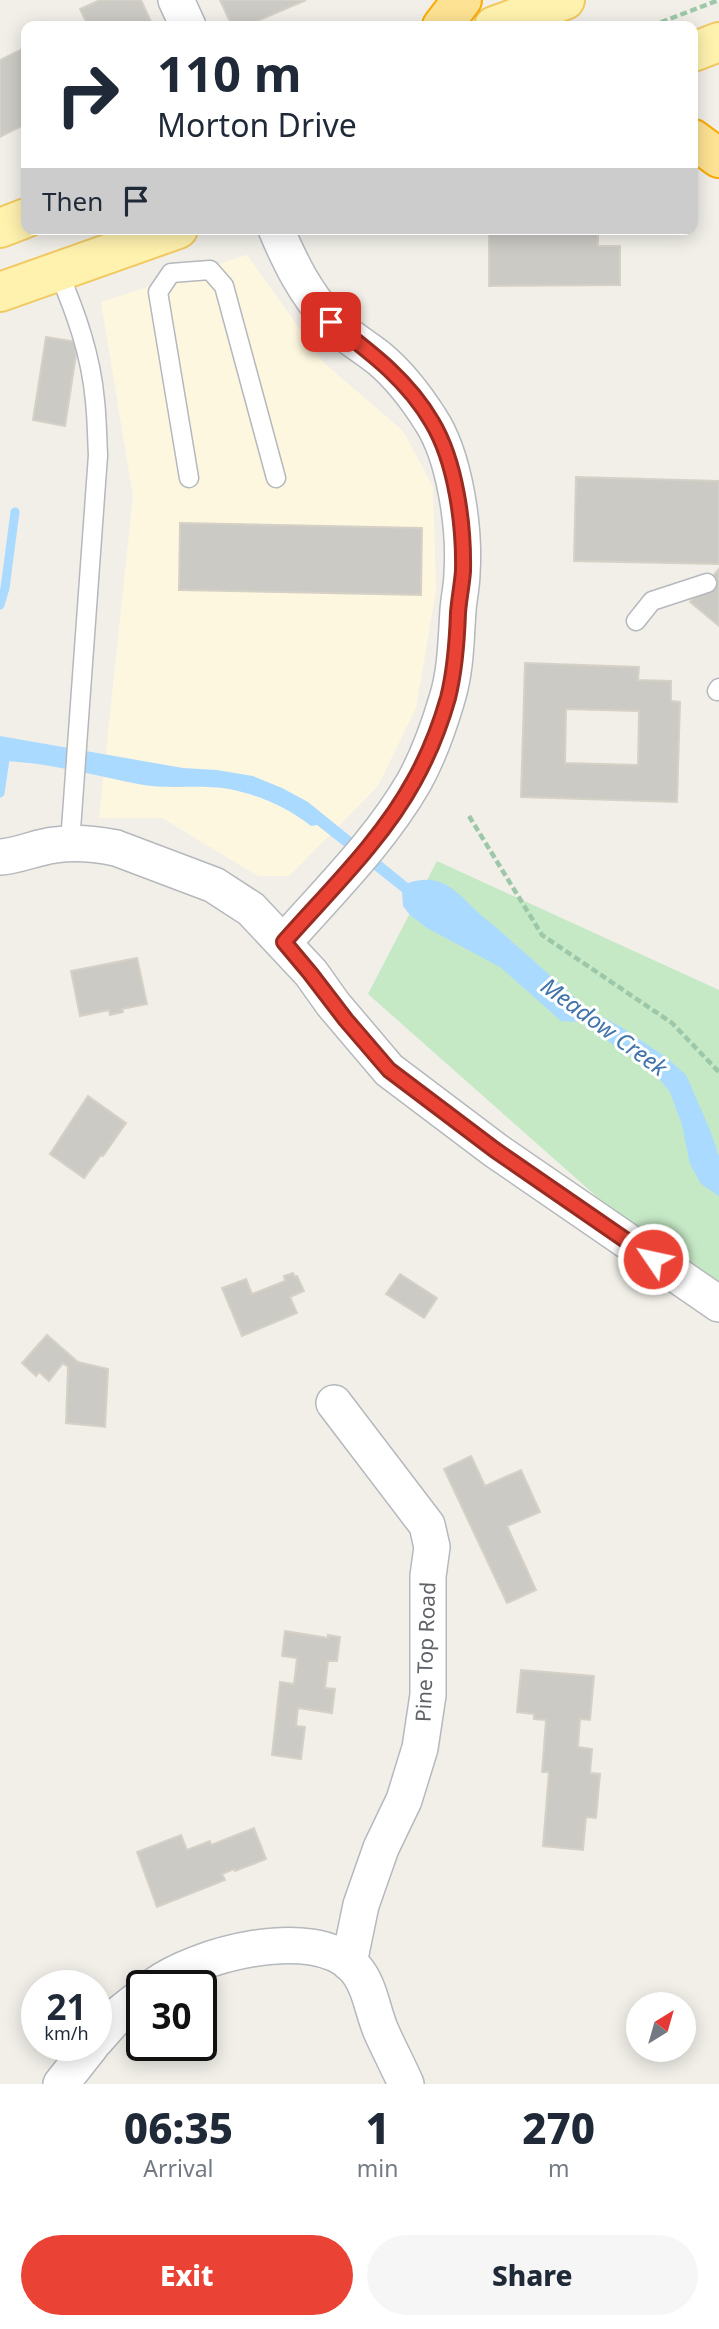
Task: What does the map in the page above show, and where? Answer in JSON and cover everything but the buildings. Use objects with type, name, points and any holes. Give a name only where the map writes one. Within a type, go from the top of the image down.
[{"type":"highway","points":[[446,21],[462,0]]},
{"type":"highway","points":[[698,143],[719,158]]},
{"type":"main road","points":[[508,21],[565,0]]},
{"type":"main road","points":[[698,50],[719,42]]},
{"type":"main road","points":[[0,228],[21,220]]},
{"type":"main road","points":[[0,292],[161,235]]},
{"type":"street","points":[[176,0],[186,21]]},
{"type":"street","points":[[279,235],[307,294],[331,322],[381,360],[404,382],[433,423],[452,472],[461,527],[463,571],[457,648],[448,697],[414,781],[382,830],[284,942]]},
{"type":"street","points":[[0,857],[70,843],[116,848],[214,885],[251,909],[284,942],[389,1070],[495,1150],[719,1304]]},
{"type":"street","name":"Pine Top Road","points":[[334,1403],[426,1525],[432,1547],[428,1576],[428,1695],[420,1748],[404,1800],[381,1848],[361,1905],[349,1963]]},
{"type":"street","points":[[187,1970],[231,1953],[275,1947],[320,1948],[329,1951],[356,1968],[367,1988],[380,2029],[406,2084]]},
{"type":"street","points":[[112,2022],[126,2009]]},
{"type":"street","points":[[61,2084],[79,2061]]},
{"type":"lane","points":[[189,478],[158,292],[171,273],[210,270],[224,286],[276,478]]},
{"type":"lane","points":[[58,271],[76,315],[88,357],[95,400],[98,455],[70,843]]},
{"type":"lane","points":[[636,621],[652,601],[707,583]]},
{"type":"path","points":[[664,21],[719,0]]},
{"type":"path","points":[[469,816],[542,935],[672,1023],[719,1072]]},
{"type":"shaded area","points":[[247,255],[324,363],[403,431],[433,487],[436,591],[416,708],[378,786],[289,876],[258,876],[162,818],[99,818],[133,496],[101,302]]},
{"type":"green space","points":[[437,861],[719,990],[719,1288],[648,1242],[368,994]]},
{"type":"water","name":"Meadow Creek","points":[[0,736],[183,768],[253,776],[308,802],[408,883],[422,880],[445,884],[588,1009],[621,1027],[667,1058],[686,1075],[719,1156],[719,1196],[701,1184],[690,1164],[682,1125],[670,1092],[656,1075],[581,1022],[561,1021],[500,967],[427,928],[403,906],[402,892],[317,825],[311,826],[262,798],[229,789],[149,786],[52,766],[0,761]]},
{"type":"waterway","points":[[0,605],[5,588],[15,512]]},
{"type":"waterway","points":[[0,793],[6,753]]},
{"type":"route","points":[[331,322],[381,360],[404,382],[433,423],[452,472],[461,527],[463,571],[457,648],[448,697],[414,781],[382,830],[284,942],[389,1070],[495,1150],[653,1259]]}]
